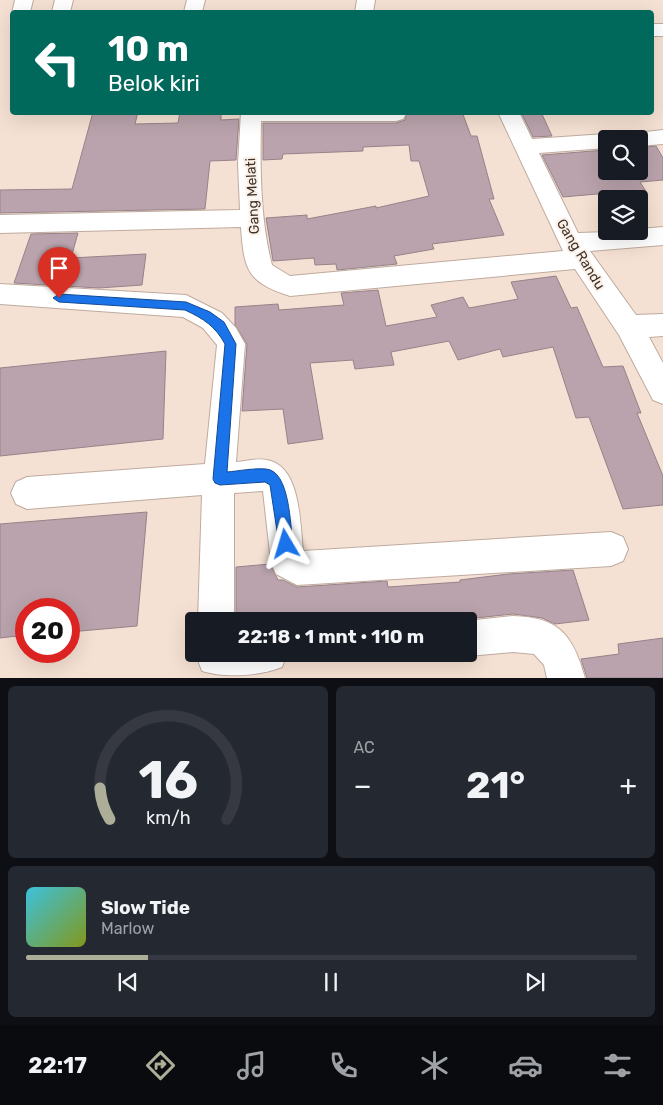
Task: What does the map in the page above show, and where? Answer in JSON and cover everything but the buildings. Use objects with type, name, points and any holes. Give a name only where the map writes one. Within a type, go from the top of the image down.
[{"type":"street","points":[[16,10],[24,0]]},
{"type":"street","name":"Gang Melati","points":[[251,115],[248,164],[255,247],[261,270],[276,281],[290,286],[576,251]]},
{"type":"street","name":"Gang Randu","points":[[509,115],[576,251],[629,327],[663,391]]},
{"type":"street","points":[[648,138],[663,136]]},
{"type":"street","points":[[524,147],[598,142]]},
{"type":"street","points":[[0,224],[253,218]]},
{"type":"street","points":[[576,251],[663,236]]},
{"type":"street","points":[[0,294],[186,306],[206,315],[220,325],[231,344],[217,507],[216,612]]},
{"type":"street","points":[[629,327],[663,325]]},
{"type":"street","points":[[27,493],[267,475],[275,481],[279,490],[288,562],[297,568],[611,549]]},
{"type":"street","points":[[477,637],[528,633],[551,643],[562,664],[566,678]]},
{"type":"route","points":[[59,298],[186,306],[206,315],[220,325],[231,344],[220,479],[267,475],[275,481],[279,490],[286,544]]}]
